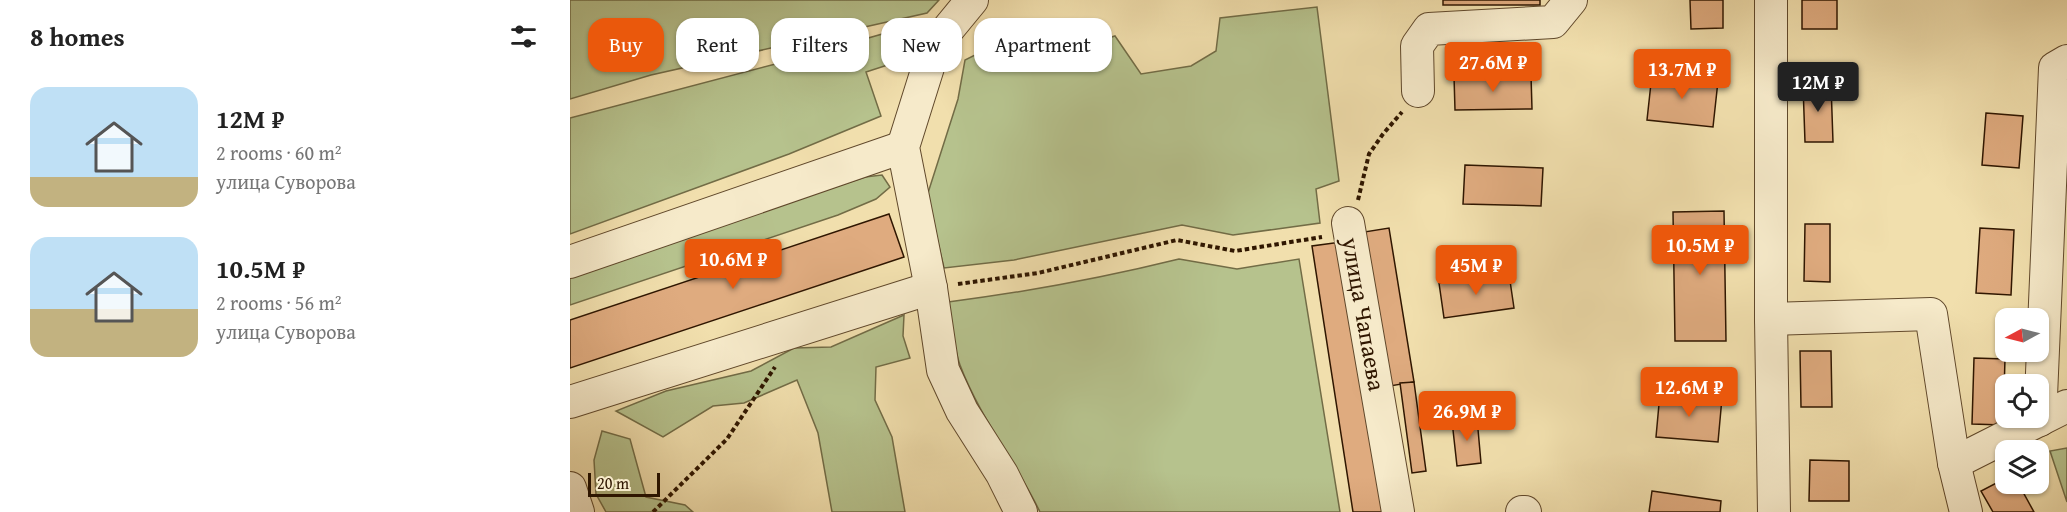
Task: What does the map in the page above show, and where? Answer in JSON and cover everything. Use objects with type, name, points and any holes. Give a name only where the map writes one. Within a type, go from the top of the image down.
[{"type":"street","points":[[972,0],[935,45],[903,147],[943,370],[962,411],[1002,474],[1021,512]]},
{"type":"street","points":[[1418,91],[1417,46],[1429,29],[1553,22],[1571,0]]},
{"type":"street","points":[[1771,0],[1771,319],[1774,512]]},
{"type":"street","points":[[1954,463],[2054,413],[2055,68],[2067,62]]},
{"type":"street","points":[[570,262],[903,147]]},
{"type":"street","name":"улица Чапаева","points":[[1349,227],[1398,512]]},
{"type":"street","points":[[570,402],[930,288]]},
{"type":"street","points":[[1771,319],[1931,314],[1954,463],[1966,512]]},
{"type":"street","points":[[570,488],[578,512]]},
{"type":"path","points":[[930,288],[1038,273],[1177,240],[1235,250],[1349,227],[1369,154],[1418,91]]},
{"type":"path","points":[[653,512],[727,439],[776,366]]},
{"type":"green space","points":[[570,0],[939,0],[927,13],[905,18],[881,18],[881,23],[869,26],[869,18],[771,18],[771,48],[759,51],[759,18],[676,18],[676,69],[570,99]]},
{"type":"green space","points":[[1317,7],[1339,181],[1316,189],[1320,223],[1233,235],[1182,225],[1014,260],[944,268],[927,196],[958,99],[965,60],[974,56],[974,72],[1112,72],[1112,37],[1115,36],[1141,74],[1191,66],[1216,51],[1220,18]]},
{"type":"green space","points":[[881,34],[881,67],[869,71],[869,38]]},
{"type":"green space","points":[[771,65],[771,72],[866,72],[881,116],[789,154],[570,234],[570,118],[745,72],[759,72],[759,68]]},
{"type":"green space","points":[[882,175],[890,187],[876,199],[838,215],[570,305],[570,276],[865,177]]},
{"type":"green space","points":[[1179,259],[1237,269],[1299,259],[1340,512],[1040,512],[968,384],[956,350],[948,302],[1064,284]]},
{"type":"green space","points":[[904,315],[903,336],[910,358],[876,367],[875,400],[892,437],[905,512],[832,512],[818,433],[797,380],[744,403],[713,406],[663,437],[616,411],[666,391],[751,371],[794,348],[831,347]]},
{"type":"green space","points":[[602,431],[630,439],[646,497],[685,505],[693,512],[606,512],[596,494],[594,460]]},
{"type":"green space","points":[[2067,448],[2067,502],[2050,451]]},
{"type":"building","points":[[1443,0],[1540,0],[1540,5],[1443,5]]},
{"type":"building","points":[[1690,0],[1723,0],[1723,28],[1691,29]]},
{"type":"building","points":[[1802,0],[1837,0],[1837,29],[1802,29]]},
{"type":"building","points":[[1652,74],[1718,81],[1713,127],[1647,120]]},
{"type":"building","points":[[1531,75],[1532,109],[1455,110],[1454,76]]},
{"type":"building","points":[[1831,84],[1833,142],[1805,142],[1803,85]]},
{"type":"building","points":[[1986,113],[2023,116],[2019,168],[1982,165]]},
{"type":"building","points":[[1465,165],[1543,168],[1541,206],[1463,204]]},
{"type":"building","points":[[1724,211],[1726,341],[1675,341],[1673,212]]},
{"type":"building","points":[[889,214],[904,257],[570,368],[570,320]]},
{"type":"building","points":[[1805,224],[1830,224],[1830,282],[1804,281]]},
{"type":"building","points":[[1389,228],[1414,382],[1390,386],[1364,232]]},
{"type":"building","points":[[1980,228],[2014,230],[2011,295],[1976,293]]},
{"type":"building","points":[[1341,242],[1383,512],[1353,512],[1312,246]]},
{"type":"building","points":[[1509,274],[1514,308],[1444,318],[1439,283]]},
{"type":"building","points":[[1800,351],[1831,351],[1832,407],[1801,407]]},
{"type":"building","points":[[1974,358],[1995,359],[1995,362],[2005,362],[2005,374],[1995,374],[1995,425],[1972,424]]},
{"type":"building","points":[[1414,382],[1426,471],[1412,473],[1400,383]]},
{"type":"building","points":[[1660,393],[1722,398],[1718,442],[1656,437]]},
{"type":"building","points":[[1477,418],[1481,463],[1457,466],[1452,421]]},
{"type":"building","points":[[1810,460],[1849,461],[1849,501],[1809,501]]},
{"type":"building","points":[[1995,484],[1995,494],[2024,494],[2034,512],[1993,512],[1981,491]]},
{"type":"building","points":[[1652,491],[1721,501],[1720,512],[1649,512]]}]
